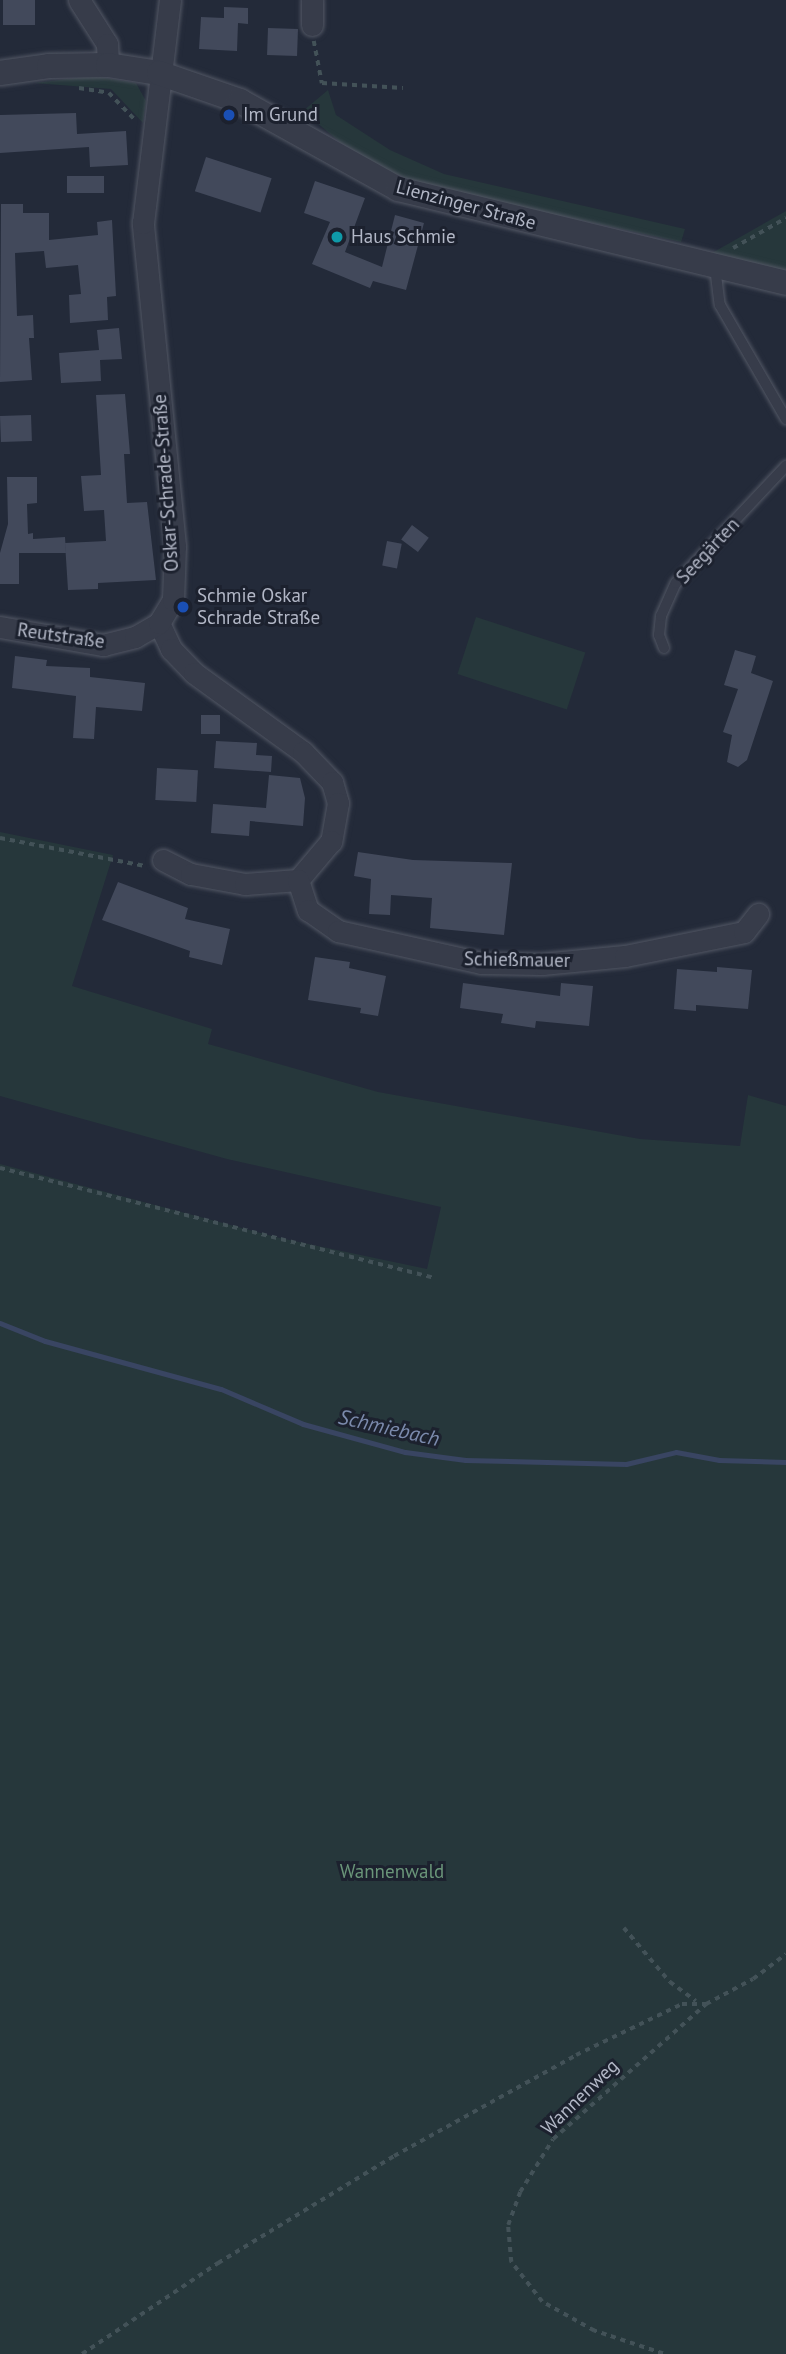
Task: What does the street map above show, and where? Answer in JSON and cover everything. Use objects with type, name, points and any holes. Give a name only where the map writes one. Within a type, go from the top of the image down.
[{"type":"street","points":[[79,0],[107,44],[108,65]]},
{"type":"street","points":[[159,73],[170,0]]},
{"type":"street","points":[[312,0],[312,25]]},
{"type":"street","name":"Lienzinger Straße","points":[[0,73],[108,65],[159,73],[240,101],[398,189],[786,283]]},
{"type":"street","name":"Oskar-Schrade-Straße","points":[[159,73],[143,223],[176,546],[173,600],[159,623]]},
{"type":"street","points":[[159,623],[171,649],[194,673],[303,752],[332,782],[338,803],[331,841],[298,880],[245,884],[191,874],[163,860]]},
{"type":"street","name":"Reutstraße","points":[[0,627],[103,645],[135,638],[159,623]]},
{"type":"street","name":"Schießmauer","points":[[298,880],[308,910],[338,932],[481,963],[554,963],[638,953],[744,932],[758,914]]},
{"type":"lane","points":[[715,267],[720,306],[786,419]]},
{"type":"lane","name":"Seegärten","points":[[664,648],[659,635],[661,616],[676,583],[786,466]]},
{"type":"path","points":[[312,25],[316,69],[322,83],[403,88]]},
{"type":"path","points":[[68,88],[109,93],[145,130],[152,131]]},
{"type":"path","points":[[715,267],[721,255],[786,218]]},
{"type":"path","points":[[0,838],[155,867],[163,860]]},
{"type":"path","points":[[0,1168],[435,1278]]},
{"type":"path","points":[[624,1928],[670,1982],[696,2001],[706,2004]]},
{"type":"path","name":"Wannenweg","points":[[663,2354],[594,2331],[542,2302],[511,2262],[508,2225],[520,2192],[553,2138],[706,2004],[753,1979],[786,1954]]},
{"type":"path","points":[[82,2354],[218,2263],[394,2156],[576,2055],[696,2001]]},
{"type":"green space","points":[[93,76],[136,83],[146,101],[143,123],[111,89],[34,83]]},
{"type":"green space","points":[[328,90],[336,115],[390,150],[444,174],[685,229],[681,242],[422,186],[354,154],[303,111]]},
{"type":"green space","points":[[786,211],[786,272],[712,253]]},
{"type":"green space","points":[[476,617],[585,653],[567,710],[457,674]]},
{"type":"green space","name":"Wannenwald","points":[[0,832],[113,855],[72,986],[212,1029],[208,1044],[378,1092],[640,1139],[740,1146],[748,1095],[786,1106],[786,2354],[0,2354],[0,1164],[280,1238],[427,1269],[441,1207],[227,1159],[0,1096]]},
{"type":"building","points":[[3,0],[35,0],[35,25],[3,25]]},
{"type":"building","points":[[224,7],[248,8],[248,24],[238,23],[237,51],[199,49],[201,17],[224,18]]},
{"type":"building","points":[[268,28],[298,29],[297,56],[267,55]]},
{"type":"building","points":[[76,113],[77,134],[126,131],[128,165],[90,167],[89,147],[0,153],[0,115]]},
{"type":"building","points":[[206,157],[272,178],[260,213],[195,191]]},
{"type":"building","points":[[67,176],[104,176],[104,193],[67,193]]},
{"type":"building","name":"Haus Schmie","points":[[315,181],[365,198],[345,252],[382,267],[395,215],[424,223],[406,290],[373,281],[370,288],[312,264],[330,222],[304,213]]},
{"type":"building","points":[[1,204],[23,204],[23,213],[49,213],[49,240],[98,235],[97,222],[112,220],[116,296],[107,297],[108,320],[70,323],[69,295],[81,294],[78,265],[46,268],[44,251],[15,253],[17,316],[33,315],[34,338],[29,338],[32,380],[0,382]]},
{"type":"building","points":[[119,328],[122,359],[100,360],[101,381],[61,383],[59,353],[99,350],[97,330]]},
{"type":"building","points":[[125,394],[130,454],[124,454],[127,503],[147,502],[156,580],[98,583],[98,589],[68,590],[65,543],[106,541],[104,510],[84,511],[81,476],[101,475],[96,395]]},
{"type":"building","points":[[31,415],[32,441],[1,442],[0,416]]},
{"type":"building","points":[[7,477],[37,477],[37,503],[27,504],[28,534],[33,533],[33,539],[65,537],[66,553],[0,553],[8,524]]},
{"type":"building","points":[[412,525],[429,538],[418,552],[401,539]]},
{"type":"building","points":[[387,541],[402,544],[397,568],[382,566]]},
{"type":"building","points":[[0,553],[19,553],[19,584],[0,584]]},
{"type":"building","points":[[735,650],[756,656],[751,673],[773,681],[747,760],[738,767],[727,762],[732,735],[723,732],[738,689],[724,685]]},
{"type":"building","points":[[15,656],[47,660],[46,666],[90,668],[90,677],[145,683],[142,711],[96,707],[94,739],[73,738],[76,696],[12,688]]},
{"type":"building","points":[[201,715],[220,715],[220,734],[201,734]]},
{"type":"building","points":[[216,741],[257,743],[256,755],[272,756],[271,772],[214,768]]},
{"type":"building","points":[[157,768],[198,770],[196,802],[155,800]]},
{"type":"building","points":[[269,775],[300,778],[305,798],[303,826],[250,821],[249,836],[211,833],[213,804],[266,808]]},
{"type":"building","points":[[358,852],[413,860],[512,863],[504,935],[430,928],[432,898],[391,895],[390,915],[369,914],[371,879],[354,876]]},
{"type":"building","points":[[118,882],[188,908],[185,919],[230,929],[222,965],[189,957],[190,951],[102,920]]},
{"type":"building","points":[[315,957],[350,962],[349,968],[386,976],[378,1016],[360,1013],[361,1008],[308,1000]]},
{"type":"building","points":[[717,967],[752,970],[748,1009],[696,1005],[696,1011],[674,1009],[677,969],[717,972]]},
{"type":"building","points":[[463,983],[560,996],[561,983],[593,986],[589,1026],[536,1021],[535,1028],[501,1023],[503,1014],[460,1008]]},
{"type":"waterway","name":"Schmiebach","points":[[0,1323],[45,1341],[221,1389],[303,1424],[405,1452],[465,1460],[626,1464],[676,1452],[719,1460],[786,1462]]},
{"type":"place","name":"Im Grund","points":[[229,115]]},
{"type":"place","name":"Haus Schmie","points":[[337,237]]},
{"type":"place","name":"Schmie Oskar Schrade Straße","points":[[183,607]]}]
